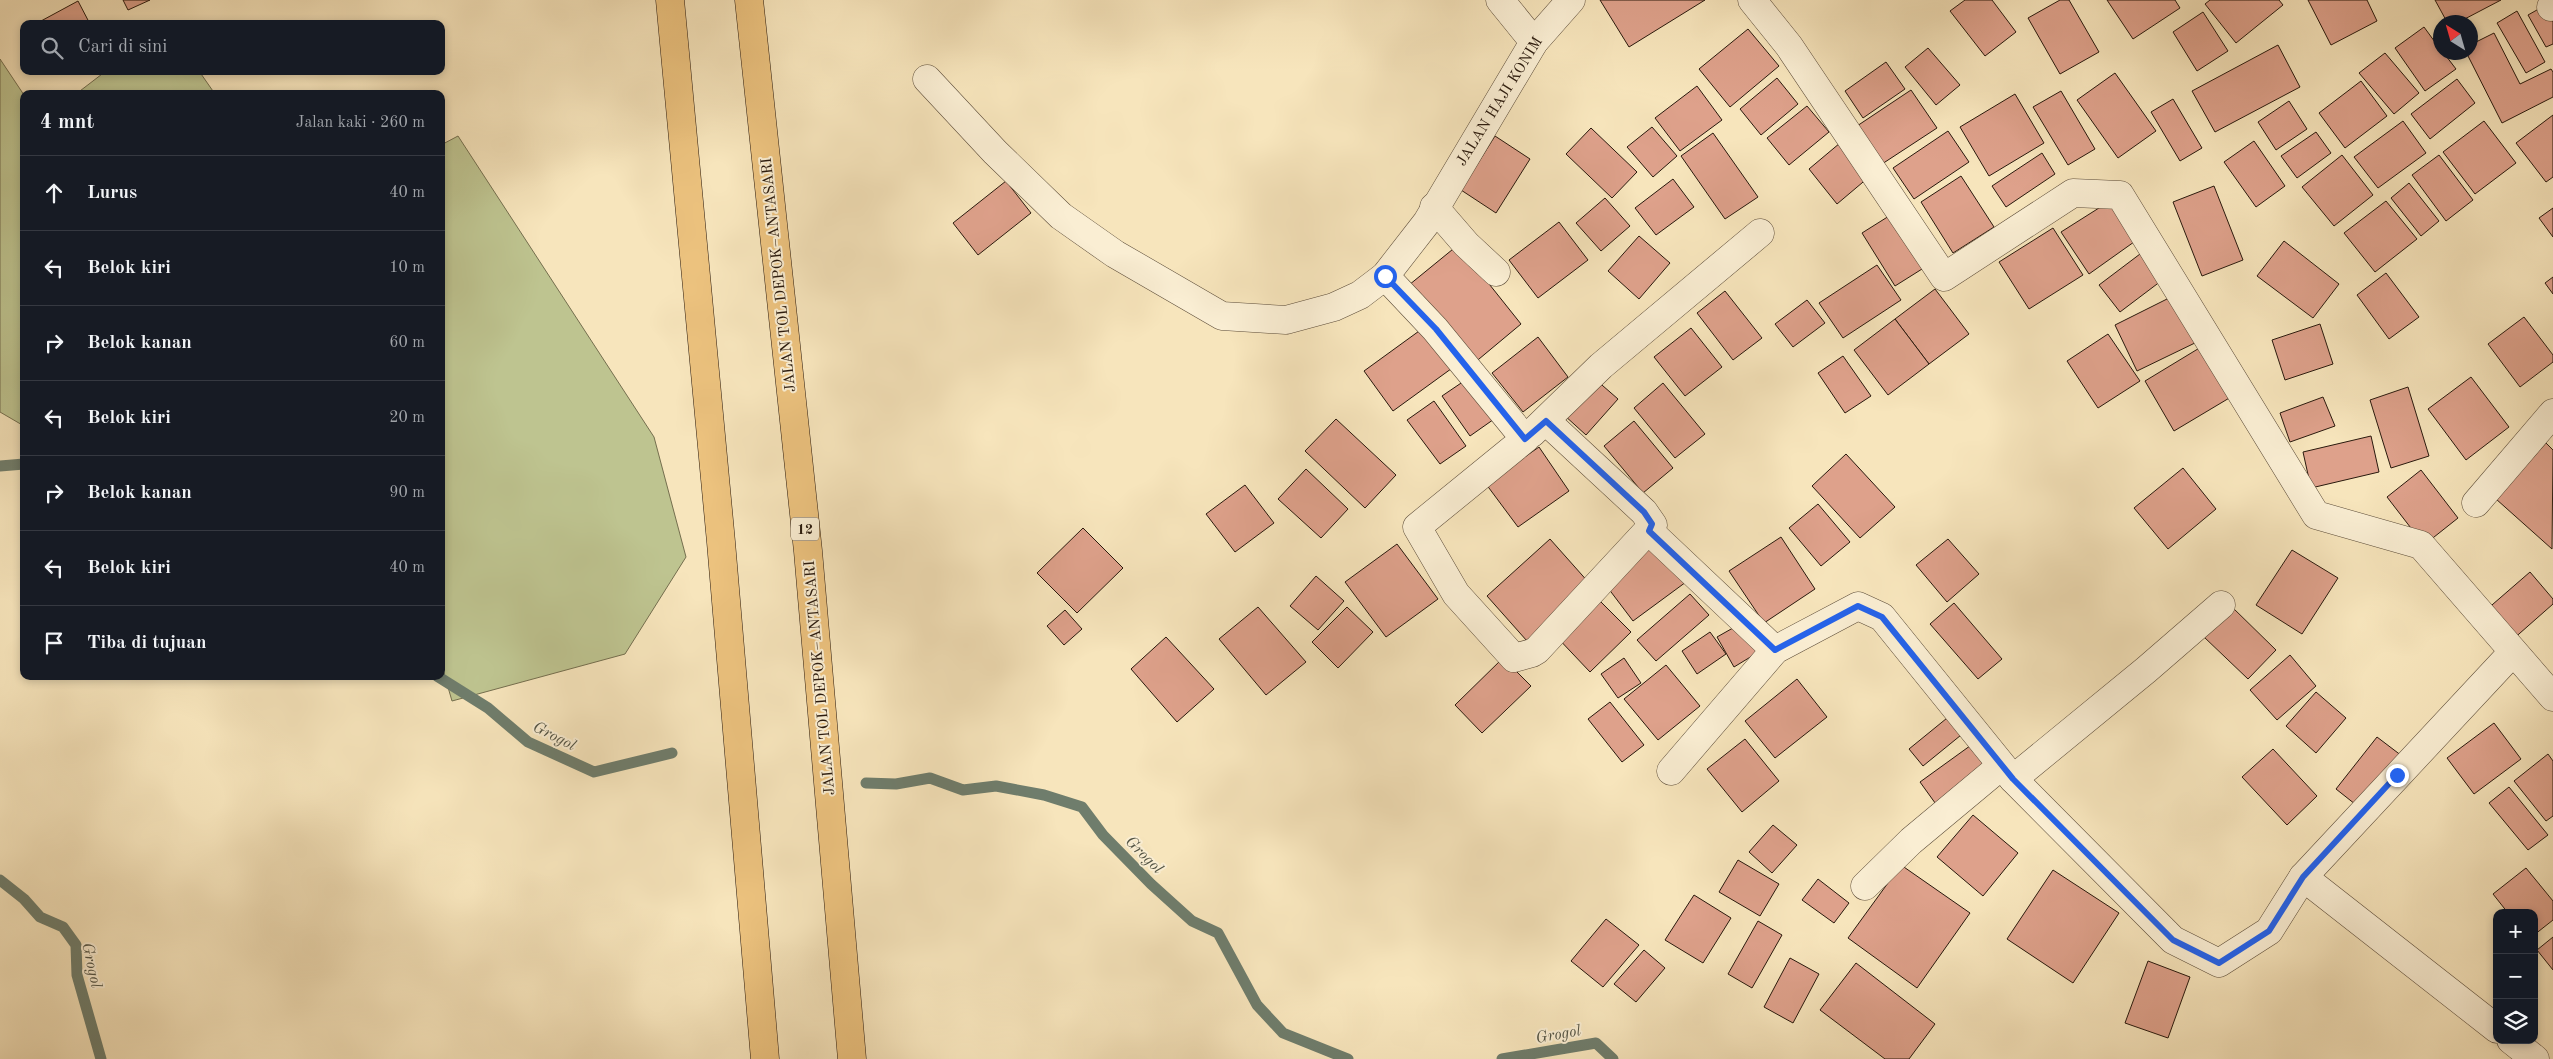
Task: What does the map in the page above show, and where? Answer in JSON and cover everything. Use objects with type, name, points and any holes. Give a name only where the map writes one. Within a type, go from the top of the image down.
[{"type":"highway","points":[[670,0],[720,532],[765,1059]]},
{"type":"highway","name":"JALAN TOL DEPOK–ANTASARI","points":[[749,0],[808,551],[852,1059]]},
{"type":"street","points":[[1500,0],[1534,42]]},
{"type":"street","name":"JALAN HAJI KONIM","points":[[927,79],[995,152],[1061,216],[1115,254],[1222,316],[1286,320],[1334,307],[1360,295],[1385,276],[1412,244],[1427,222],[1434,207],[1534,42],[1572,0]]},
{"type":"street","points":[[1752,0],[1789,46],[1944,277],[2072,192],[2120,195],[2316,515],[2422,545],[2553,697]]},
{"type":"street","points":[[1434,207],[1466,244],[1496,272]]},
{"type":"street","points":[[1546,421],[1644,512],[1652,524],[1649,531],[1537,650],[1514,658],[1456,594],[1417,527],[1546,421],[1601,366],[1760,232]]},
{"type":"street","points":[[1385,276],[1436,329],[1525,439]]},
{"type":"street","points":[[2476,503],[2553,414]]},
{"type":"street","points":[[1649,531],[1775,650]]},
{"type":"street","points":[[1865,886],[1911,841],[2007,773],[2146,670],[2221,605]]},
{"type":"street","points":[[1671,771],[1775,650],[1858,606],[1882,617],[2007,773],[2173,940],[2219,963],[2269,931],[2303,877],[2513,652]]},
{"type":"street","points":[[2303,877],[2493,1026]]},
{"type":"street","points":[[2516,1044],[2535,1059]]},
{"type":"green space","points":[[0,59],[21,90],[20,424],[0,412]]},
{"type":"green space","points":[[101,75],[202,75],[212,90],[81,90]]},
{"type":"green space","points":[[458,136],[654,437],[686,557],[625,654],[452,701],[445,677],[445,143]]},
{"type":"building","points":[[123,0],[150,0],[128,10]]},
{"type":"building","points":[[1600,0],[1705,0],[1629,47]]},
{"type":"building","points":[[1965,0],[1992,0],[2016,32],[1985,56],[1950,11]]},
{"type":"building","points":[[2060,0],[2069,0],[2099,52],[2060,74],[2028,18]]},
{"type":"building","points":[[2107,0],[2175,0],[2180,8],[2133,39]]},
{"type":"building","points":[[2210,0],[2279,0],[2283,5],[2236,43],[2205,4]]},
{"type":"building","points":[[2308,0],[2367,0],[2377,21],[2331,45]]},
{"type":"building","points":[[2435,0],[2501,0],[2472,15],[2443,15]]},
{"type":"building","points":[[78,1],[88,20],[43,20]]},
{"type":"building","points":[[2544,6],[2553,22],[2553,44],[2546,47],[2528,15]]},
{"type":"building","points":[[2517,11],[2545,62],[2526,73],[2497,23]]},
{"type":"building","points":[[2203,12],[2228,51],[2197,71],[2173,32]]},
{"type":"building","points":[[2424,27],[2433,39],[2433,60],[2449,60],[2456,69],[2425,91],[2395,48]]},
{"type":"building","points":[[1748,29],[1779,66],[1730,107],[1699,69]]},
{"type":"building","points":[[2494,33],[2520,84],[2551,69],[2553,72],[2553,97],[2502,123],[2470,60],[2478,60],[2478,41]]},
{"type":"building","points":[[2278,45],[2300,87],[2215,132],[2192,91]]},
{"type":"building","points":[[1928,48],[1960,85],[1936,105],[1905,67]]},
{"type":"building","points":[[2385,53],[2419,93],[2394,114],[2359,73]]},
{"type":"building","points":[[1886,62],[1905,89],[1863,118],[1845,91]]},
{"type":"building","points":[[2115,73],[2156,131],[2118,158],[2077,100]]},
{"type":"building","points":[[1777,78],[1798,104],[1761,135],[1740,109]]},
{"type":"building","points":[[2457,79],[2475,103],[2430,139],[2411,114]]},
{"type":"building","points":[[2361,81],[2387,116],[2345,148],[2319,113]]},
{"type":"building","points":[[1697,86],[1722,120],[1680,151],[1655,118]]},
{"type":"building","points":[[1911,90],[1937,128],[1882,164],[1857,126]]},
{"type":"building","points":[[2061,91],[2095,149],[2068,165],[2033,107]]},
{"type":"building","points":[[2015,94],[2044,143],[1989,176],[1960,127]]},
{"type":"building","points":[[2173,99],[2202,148],[2180,161],[2151,112]]},
{"type":"building","points":[[2289,101],[2307,129],[2276,150],[2258,122]]},
{"type":"building","points":[[1807,106],[1829,132],[1789,165],[1767,138]]},
{"type":"building","points":[[2553,115],[2553,177],[2546,182],[2516,143]]},
{"type":"building","points":[[2403,121],[2426,153],[2378,188],[2354,157]]},
{"type":"building","points":[[2484,121],[2516,163],[2475,194],[2443,152]]},
{"type":"building","points":[[1652,127],[1677,156],[1653,177],[1627,147]]},
{"type":"building","points":[[1591,128],[1637,172],[1612,198],[1566,154]]},
{"type":"building","points":[[1948,131],[1969,162],[1914,199],[1893,168]]},
{"type":"building","points":[[2316,132],[2331,153],[2297,178],[2281,156]]},
{"type":"building","points":[[1713,133],[1758,197],[1725,219],[1681,156]]},
{"type":"building","points":[[1495,136],[1530,159],[1496,213],[1461,190]]},
{"type":"building","points":[[2254,141],[2285,186],[2256,207],[2224,162]]},
{"type":"building","points":[[1840,143],[1869,177],[1837,204],[1809,169]]},
{"type":"building","points":[[2042,153],[2055,174],[2006,207],[1992,186]]},
{"type":"building","points":[[2342,155],[2373,195],[2334,226],[2302,187]]},
{"type":"building","points":[[2439,155],[2473,200],[2446,221],[2412,175]]},
{"type":"building","points":[[1961,176],[1994,227],[1953,253],[1921,202]]},
{"type":"building","points":[[1673,179],[1694,207],[1656,235],[1635,208]]},
{"type":"building","points":[[1006,181],[1031,213],[978,255],[953,223]]},
{"type":"building","points":[[2409,183],[2439,221],[2421,236],[2391,198]]},
{"type":"building","points":[[2214,186],[2243,260],[2202,276],[2173,202]]},
{"type":"building","points":[[1605,198],[1630,226],[1601,251],[1576,223]]},
{"type":"building","points":[[2110,201],[2141,237],[2089,274],[2061,232]]},
{"type":"building","points":[[2386,201],[2417,239],[2375,272],[2344,233]]},
{"type":"building","points":[[2553,208],[2553,237],[2539,218]]},
{"type":"building","points":[[1897,211],[1930,264],[1895,286],[1862,233]]},
{"type":"building","points":[[1559,222],[1588,260],[1538,298],[1509,260]]},
{"type":"building","points":[[2053,228],[2083,275],[2029,309],[1999,262]]},
{"type":"building","points":[[1639,236],[1670,263],[1639,299],[1608,271]]},
{"type":"building","points":[[2284,241],[2339,284],[2313,318],[2257,276]]},
{"type":"building","points":[[1458,245],[1521,324],[1473,364],[1409,285]]},
{"type":"building","points":[[2144,251],[2165,278],[2120,312],[2099,285]]},
{"type":"building","points":[[1877,265],[1901,300],[1843,338],[1819,303]]},
{"type":"building","points":[[2386,273],[2419,317],[2389,339],[2357,295]]},
{"type":"building","points":[[2553,277],[2553,294],[2545,283]]},
{"type":"building","points":[[1935,289],[1969,334],[1929,364],[1895,319]]},
{"type":"building","points":[[1725,291],[1762,338],[1733,360],[1697,313]]},
{"type":"building","points":[[2177,294],[2199,341],[2137,371],[2115,325]]},
{"type":"building","points":[[1807,300],[1825,323],[1793,347],[1775,324]]},
{"type":"building","points":[[2524,317],[2553,355],[2553,362],[2520,387],[2488,344]]},
{"type":"building","points":[[1895,319],[1929,364],[1888,395],[1854,350]]},
{"type":"building","points":[[2320,324],[2333,364],[2285,380],[2272,340]]},
{"type":"building","points":[[1426,326],[1455,366],[1393,411],[1364,371]]},
{"type":"building","points":[[1691,328],[1722,367],[1685,396],[1654,357]]},
{"type":"building","points":[[2108,334],[2140,381],[2098,408],[2067,361]]},
{"type":"building","points":[[1538,337],[1568,377],[1523,412],[1492,373]]},
{"type":"building","points":[[2206,344],[2236,394],[2174,431],[2145,381]]},
{"type":"building","points":[[1843,356],[1871,396],[1845,413],[1818,373]]},
{"type":"building","points":[[1470,377],[1497,417],[1470,436],[1442,396]]},
{"type":"building","points":[[2471,377],[2509,427],[2466,460],[2428,409]]},
{"type":"building","points":[[1595,379],[1618,399],[1586,435],[1564,415]]},
{"type":"building","points":[[1663,383],[1705,434],[1675,458],[1634,408]]},
{"type":"building","points":[[2408,387],[2429,456],[2391,468],[2370,400]]},
{"type":"building","points":[[2323,397],[2335,426],[2290,442],[2280,413]]},
{"type":"building","points":[[1434,401],[1466,446],[1440,464],[1407,420]]},
{"type":"building","points":[[1336,419],[1396,475],[1365,508],[1305,451]]},
{"type":"building","points":[[1634,421],[1673,468],[1643,493],[1604,446]]},
{"type":"building","points":[[2371,436],[2379,472],[2311,488],[2303,452]]},
{"type":"building","points":[[2546,443],[2553,450],[2552,549],[2496,499]]},
{"type":"building","points":[[1539,447],[1569,491],[1518,527],[1486,484]]},
{"type":"building","points":[[1846,454],[1895,507],[1860,538],[1812,486]]},
{"type":"building","points":[[2183,468],[2216,509],[2168,549],[2134,508]]},
{"type":"building","points":[[1306,469],[1348,509],[1321,538],[1278,499]]},
{"type":"building","points":[[2421,470],[2458,518],[2424,545],[2387,497]]},
{"type":"building","points":[[1245,485],[1274,523],[1235,552],[1206,514]]},
{"type":"building","points":[[1818,504],[1850,542],[1821,566],[1789,528]]},
{"type":"building","points":[[1083,528],[1123,568],[1077,613],[1037,573]]},
{"type":"building","points":[[1781,537],[1815,589],[1764,623],[1729,571]]},
{"type":"building","points":[[1550,539],[1590,584],[1527,641],[1487,596]]},
{"type":"building","points":[[1948,539],[1979,574],[1947,602],[1916,565]]},
{"type":"building","points":[[1397,544],[1438,599],[1386,637],[1345,582]]},
{"type":"building","points":[[1657,544],[1686,582],[1633,621],[1605,584]]},
{"type":"building","points":[[2292,550],[2338,578],[2302,634],[2256,605]]},
{"type":"building","points":[[2530,572],[2553,599],[2553,604],[2511,641],[2485,611]]},
{"type":"building","points":[[1316,576],[1344,601],[1318,630],[1290,606]]},
{"type":"building","points":[[1690,594],[1709,615],[1656,661],[1637,640]]},
{"type":"building","points":[[1594,595],[1631,632],[1590,672],[1554,634]]},
{"type":"building","points":[[1954,603],[2002,659],[1978,679],[1930,624]]},
{"type":"building","points":[[1258,607],[1306,662],[1266,695],[1219,639]]},
{"type":"building","points":[[1347,607],[1373,632],[1338,668],[1312,642]]},
{"type":"building","points":[[2232,607],[2276,650],[2248,679],[2204,637]]},
{"type":"building","points":[[1065,610],[1082,629],[1064,645],[1047,626]]},
{"type":"building","points":[[1740,624],[1757,653],[1734,667],[1717,637]]},
{"type":"building","points":[[1710,632],[1726,654],[1697,674],[1682,651]]},
{"type":"building","points":[[1166,637],[1214,689],[1177,722],[1131,669]]},
{"type":"building","points":[[2290,655],[2316,686],[2277,720],[2250,690]]},
{"type":"building","points":[[1503,658],[1531,686],[1482,733],[1455,705]]},
{"type":"building","points":[[1624,658],[1641,683],[1618,698],[1601,674]]},
{"type":"building","points":[[1666,665],[1700,706],[1658,740],[1624,699]]},
{"type":"building","points":[[1797,679],[1827,717],[1775,758],[1745,721]]},
{"type":"building","points":[[2316,692],[2346,718],[2316,753],[2286,726]]},
{"type":"building","points":[[1610,702],[1644,745],[1622,762],[1588,719]]},
{"type":"building","points":[[1952,714],[1966,731],[1923,766],[1909,749]]},
{"type":"building","points":[[2494,723],[2521,759],[2474,794],[2447,758]]},
{"type":"building","points":[[2377,737],[2402,756],[2360,808],[2336,789]]},
{"type":"building","points":[[1745,739],[1779,781],[1742,812],[1707,769]]},
{"type":"building","points":[[1974,743],[1992,767],[1938,807],[1920,782]]},
{"type":"building","points":[[2273,749],[2317,796],[2287,825],[2242,777]]},
{"type":"building","points":[[2548,754],[2553,761],[2553,816],[2546,821],[2514,781]]},
{"type":"building","points":[[2509,787],[2548,835],[2528,850],[2489,803]]},
{"type":"building","points":[[1973,815],[2018,853],[1983,896],[1937,857]]},
{"type":"building","points":[[1773,825],[1797,845],[1772,873],[1749,852]]},
{"type":"building","points":[[1738,860],[1779,884],[1760,916],[1719,892]]},
{"type":"building","points":[[1901,865],[1970,913],[1917,988],[1848,938]]},
{"type":"building","points":[[2526,868],[2553,901],[2553,920],[2538,932],[2538,909],[2505,909],[2493,894]]},
{"type":"building","points":[[2053,870],[2119,913],[2073,983],[2007,939]]},
{"type":"building","points":[[1818,879],[1849,903],[1834,923],[1802,900]]},
{"type":"building","points":[[1694,895],[1731,918],[1703,963],[1665,940]]},
{"type":"building","points":[[1606,919],[1639,945],[1603,987],[1571,961]]},
{"type":"building","points":[[1758,921],[1782,935],[1752,988],[1728,974]]},
{"type":"building","points":[[2553,937],[2553,970],[2538,951]]},
{"type":"building","points":[[1644,950],[1665,968],[1636,1002],[1614,984]]},
{"type":"building","points":[[1790,958],[1819,974],[1793,1023],[1764,1007]]},
{"type":"building","points":[[2148,961],[2190,977],[2168,1038],[2125,1023]]},
{"type":"building","points":[[1856,963],[1935,1024],[1909,1059],[1885,1059],[1820,1010]]},
{"type":"waterway","name":"Grogol","points":[[0,466],[20,464]]},
{"type":"waterway","name":"Grogol","points":[[443,680],[488,708],[528,742],[594,772],[672,753]]},
{"type":"waterway","name":"Grogol","points":[[866,783],[896,784],[930,778],[963,790],[996,786],[1044,795],[1082,807],[1103,835],[1151,884],[1192,921],[1218,933],[1257,1005],[1283,1033],[1348,1059]]},
{"type":"waterway","name":"Grogol","points":[[0,880],[24,899],[40,917],[63,927],[76,945],[77,975],[101,1059]]},
{"type":"waterway","name":"Grogol","points":[[1502,1059],[1596,1043],[1613,1059]]},
{"type":"route","points":[[1385,276],[1436,329],[1525,439],[1546,421],[1644,512],[1652,524],[1649,531],[1775,650],[1858,606],[1882,617],[2013,779],[2173,940],[2219,963],[2269,931],[2303,877],[2397,775]]}]
